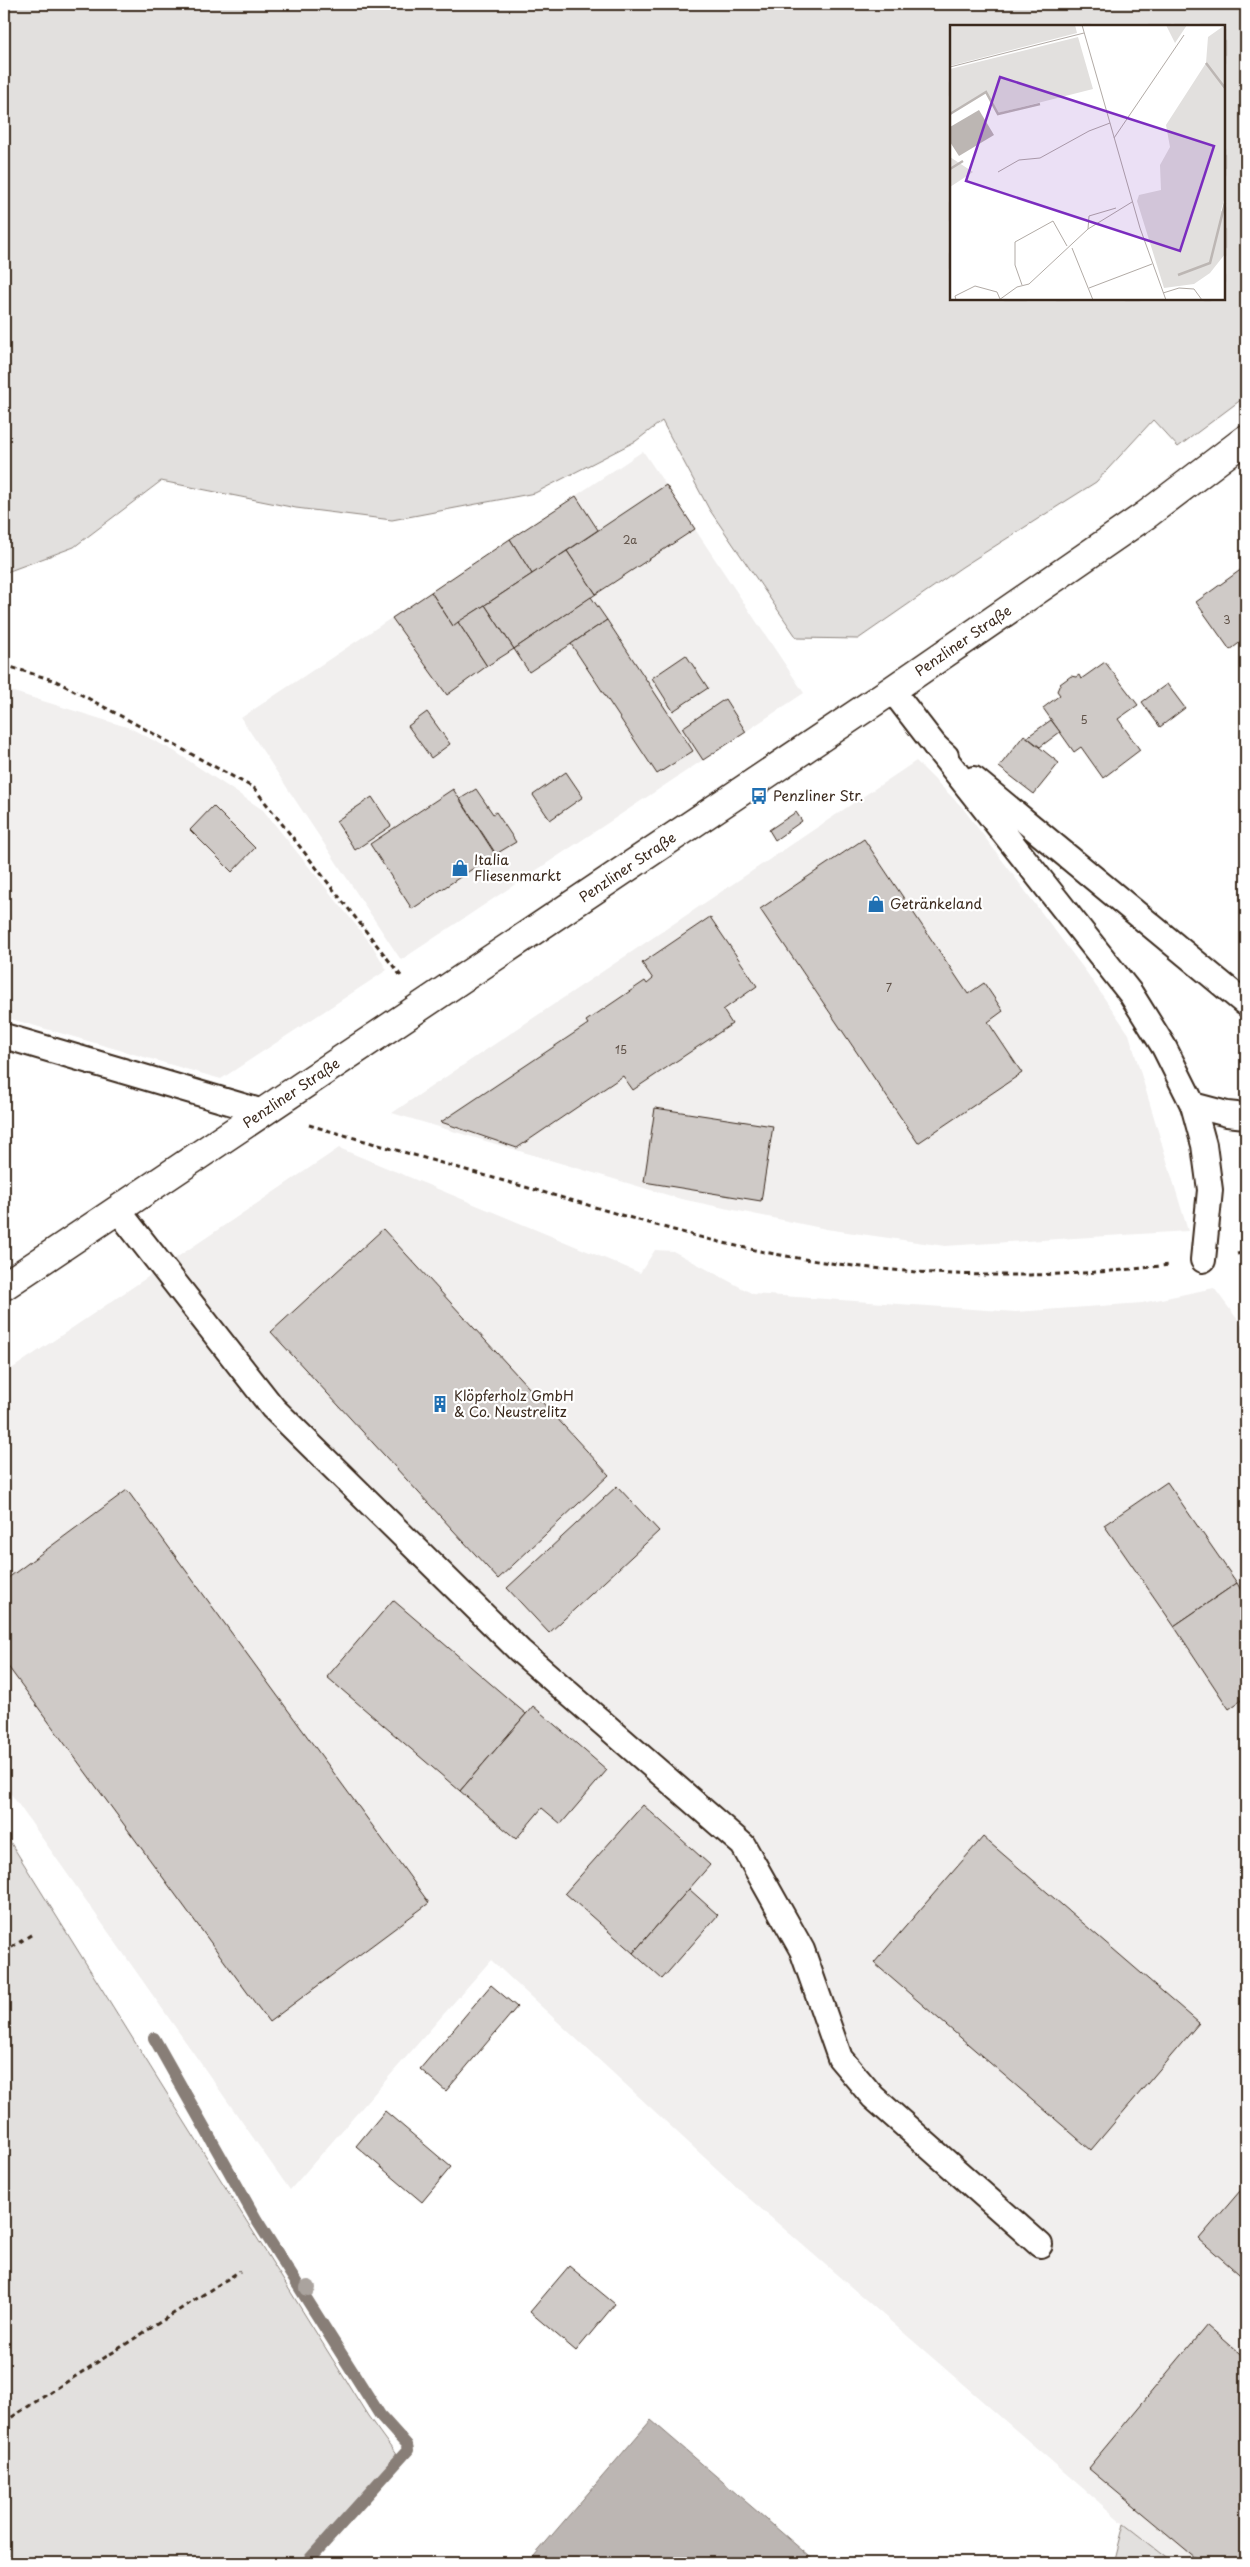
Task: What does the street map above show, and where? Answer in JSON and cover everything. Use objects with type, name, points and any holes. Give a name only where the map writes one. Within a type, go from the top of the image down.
[{"type":"main road","name":"Penzliner Straße","points":[[4,1286],[892,690],[1138,520],[1246,439]]},
{"type":"lane","points":[[892,690],[1131,994],[1164,1047],[1193,1105],[1204,1146],[1210,1190],[1203,1260]]},
{"type":"lane","points":[[936,747],[1246,1004]]},
{"type":"lane","points":[[4,1036],[263,1112]]},
{"type":"lane","points":[[1193,1105],[1227,1114],[1246,1116]]},
{"type":"lane","points":[[117,1209],[273,1408],[520,1651],[742,1845],[802,1950],[840,2058],[873,2096],[1040,2245]]},
{"type":"path","points":[[4,666],[56,681],[254,788],[422,1004]]},
{"type":"path","points":[[263,1112],[655,1225],[786,1256],[862,1266],[992,1275],[1074,1273],[1139,1268],[1203,1260],[1246,1252]]},
{"type":"path","points":[[4,1952],[34,1933]]},
{"type":"path","points":[[4,2422],[240,2271]]},
{"type":"shaded area","points":[[4,4],[1246,4],[1246,396],[1178,447],[1153,420],[1096,482],[962,567],[858,639],[797,638],[709,509],[662,421],[636,441],[535,493],[392,520],[296,508],[161,481],[74,547],[4,573]]},
{"type":"shaded area","points":[[643,451],[804,693],[401,960],[241,718]]},
{"type":"shaded area","points":[[4,689],[130,728],[174,751],[263,810],[372,945],[387,970],[221,1079],[4,1017]]},
{"type":"shaded area","points":[[916,761],[962,807],[1087,973],[1129,1034],[1188,1231],[945,1246],[826,1229],[681,1199],[392,1113]]},
{"type":"shaded area","points":[[339,1148],[640,1273],[655,1250],[673,1251],[753,1294],[1016,1312],[1142,1303],[1214,1288],[1246,1331],[1246,2563],[1174,2563],[1124,2524],[744,2194],[491,1960],[290,2190],[4,1784],[4,1374]]},
{"type":"shaded area","points":[[4,1832],[368,2416],[397,2456],[300,2563],[4,2563]]},
{"type":"shaded area","points":[[651,2420],[817,2563],[528,2563]]},
{"type":"shaded area","points":[[1124,2524],[1174,2563],[1114,2563]]},
{"type":"building","points":[[666,485],[695,529],[596,594],[567,551]]},
{"type":"building","points":[[576,496],[598,530],[532,574],[510,539]]},
{"type":"building","points":[[510,539],[532,574],[453,626],[431,592]]},
{"type":"building","points":[[567,551],[596,594],[514,649],[485,605]]},
{"type":"building","points":[[1246,566],[1246,638],[1230,650],[1196,602]]},
{"type":"building","points":[[431,592],[453,626],[458,622],[487,666],[447,695],[392,618]]},
{"type":"building","points":[[591,597],[607,620],[529,672],[514,649]]},
{"type":"building","points":[[485,605],[514,649],[487,666],[458,622]]},
{"type":"building","points":[[607,620],[693,751],[657,774],[571,644]]},
{"type":"building","points":[[686,655],[708,688],[673,711],[652,678]]},
{"type":"building","points":[[1105,662],[1138,705],[1118,719],[1140,750],[1103,778],[1081,747],[1074,752],[1043,708],[1060,695],[1057,691],[1060,684],[1071,676],[1076,677],[1079,675],[1081,679]]},
{"type":"building","points":[[1167,684],[1185,708],[1160,727],[1142,702]]},
{"type":"building","points":[[725,699],[746,732],[703,760],[682,728]]},
{"type":"building","points":[[427,712],[450,744],[431,758],[408,726]]},
{"type":"building","points":[[1051,720],[1060,732],[1040,747],[1027,737]]},
{"type":"building","points":[[1024,735],[1059,763],[1034,794],[999,767]]},
{"type":"building","points":[[566,772],[583,797],[550,820],[533,795]]},
{"type":"building","points":[[453,789],[495,854],[412,909],[370,844]]},
{"type":"building","points":[[476,789],[493,814],[496,812],[516,842],[496,854],[460,799]]},
{"type":"building","points":[[372,797],[391,826],[355,850],[336,821]]},
{"type":"building","points":[[213,806],[255,848],[232,872],[190,830]]},
{"type":"building","points":[[796,812],[802,821],[775,840],[769,830]]},
{"type":"building","points":[[864,839],[968,994],[984,983],[1003,1011],[988,1022],[1022,1073],[918,1143],[760,909]]},
{"type":"building","points":[[710,917],[757,986],[723,1010],[732,1024],[633,1090],[623,1076],[517,1148],[441,1122],[588,1024],[586,1021],[645,981],[647,984],[653,979],[642,963]]},
{"type":"building","points":[[655,1108],[773,1126],[761,1201],[644,1182]]},
{"type":"building","name":"Klöpferholz GmbH & Co. Neustrelitz","points":[[383,1229],[609,1475],[498,1579],[271,1332]]},
{"type":"building","points":[[1167,1482],[1237,1583],[1174,1626],[1104,1525]]},
{"type":"building","points":[[617,1486],[659,1531],[549,1633],[507,1588]]},
{"type":"building","points":[[127,1490],[429,1903],[269,2022],[4,1661],[4,1581]]},
{"type":"building","points":[[1237,1583],[1246,1599],[1246,1697],[1229,1709],[1174,1626]]},
{"type":"building","points":[[393,1600],[526,1714],[460,1791],[327,1677]]},
{"type":"building","points":[[533,1706],[607,1770],[561,1824],[542,1808],[516,1839],[460,1791]]},
{"type":"building","points":[[643,1805],[710,1865],[633,1953],[565,1893]]},
{"type":"building","points":[[983,1837],[1199,2023],[1091,2150],[874,1963]]},
{"type":"building","points":[[689,1889],[718,1915],[662,1979],[633,1953]]},
{"type":"building","points":[[491,1985],[517,2007],[446,2091],[420,2069]]},
{"type":"building","points":[[385,2111],[451,2167],[422,2202],[356,2146]]},
{"type":"building","points":[[1246,2184],[1246,2280],[1199,2239]]},
{"type":"building","points":[[569,2266],[615,2304],[576,2351],[530,2312]]},
{"type":"building","points":[[1207,2325],[1246,2359],[1246,2563],[1202,2563],[1088,2468]]},
{"type":"waterway","points":[[154,2038],[256,2219],[380,2415],[407,2445],[408,2450],[306,2563]]},
{"type":"place","name":"Penzliner Str.","points":[[759,796]]},
{"type":"place","name":"Italia Fliesenmarkt","points":[[460,868]]},
{"type":"place","name":"Getränkeland","points":[[876,904]]},
{"type":"place","name":"Klöpferholz GmbH & Co. Neustrelitz","points":[[440,1404]]}]
